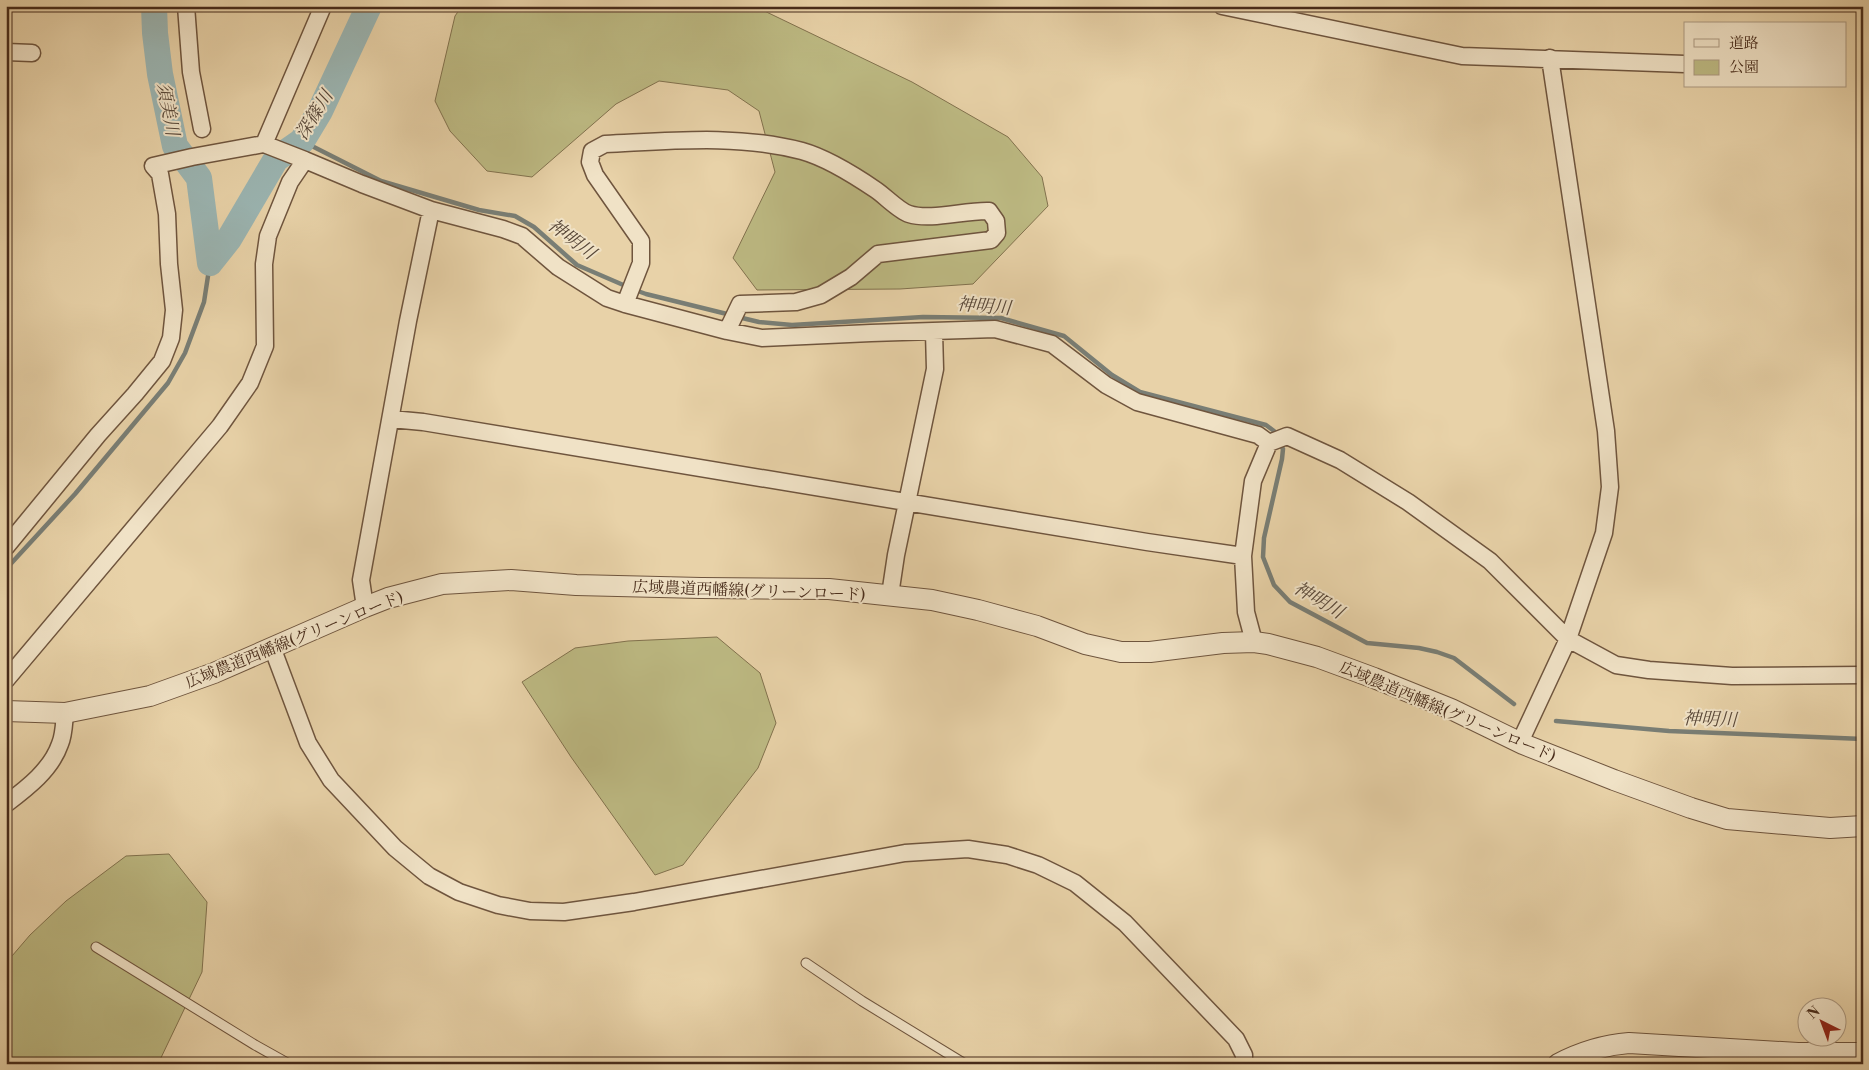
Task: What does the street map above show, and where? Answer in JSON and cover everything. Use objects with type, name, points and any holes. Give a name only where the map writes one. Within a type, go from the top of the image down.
[{"type":"street","points":[[186,6],[191,72],[202,129]]},
{"type":"street","points":[[264,144],[323,6]]},
{"type":"street","points":[[1222,6],[1462,56],[1684,64]]},
{"type":"street","points":[[6,52],[32,53]]},
{"type":"street","points":[[1520,742],[1568,639],[1604,533],[1610,487],[1606,431],[1550,58]]},
{"type":"street","points":[[629,295],[641,263],[641,240],[595,175],[590,162],[592,151],[605,144],[714,139],[771,144],[804,152],[838,167],[875,189],[908,214],[923,217],[989,211],[996,221],[997,233],[990,240],[878,254],[851,277],[821,295],[796,302],[740,304],[731,323]]},
{"type":"street","points":[[6,547],[162,361],[171,338],[174,310],[169,264],[167,214],[160,174],[153,166],[264,144],[431,210],[503,229],[522,236],[558,266],[607,298],[629,295],[731,323],[762,338],[871,332],[934,332],[995,329],[1052,344],[1106,385],[1137,402],[1258,435],[1269,444]]},
{"type":"street","points":[[6,680],[208,439],[250,383],[265,346],[264,264],[268,236],[290,182],[306,160]]},
{"type":"street","points":[[365,607],[361,580],[408,321],[431,210]]},
{"type":"street","points":[[890,595],[906,502],[935,369],[934,332]]},
{"type":"street","points":[[391,419],[423,422],[1243,556]]},
{"type":"street","points":[[1254,642],[1246,612],[1243,556],[1253,481],[1269,444],[1287,436],[1340,460],[1408,502],[1490,561],[1568,639],[1616,665],[1649,670],[1732,676],[1863,675]]},
{"type":"street","name":"広域農道西幡線(グリーンロード)","points":[[6,711],[65,713],[150,696],[214,673],[388,598],[442,584],[511,580],[576,585],[701,588],[829,588],[932,600],[978,610],[1037,626],[1085,644],[1121,652],[1150,652],[1180,647],[1254,642],[1268,644],[1317,657],[1374,678],[1451,709],[1520,742],[1614,780],[1691,808],[1727,819],[1830,828],[1863,826]]},
{"type":"street","points":[[272,647],[308,744],[331,780],[395,848],[429,876],[458,892],[498,905],[530,911],[564,912],[634,902],[905,852],[968,849],[1007,855],[1038,865],[1075,883],[1125,923],[1236,1039],[1244,1054],[1244,1064]]},
{"type":"street","points":[[6,804],[31,785],[52,761],[61,743],[65,713]]},
{"type":"street","points":[[1558,1064],[1590,1050],[1609,1045],[1629,1043],[1798,1054],[1863,1053]]},
{"type":"lane","points":[[96,947],[289,1064]]},
{"type":"lane","points":[[806,963],[862,1002],[965,1064]]},
{"type":"green space","points":[[462,6],[754,6],[912,82],[1008,137],[1042,177],[1048,206],[973,284],[900,289],[757,290],[733,258],[775,172],[759,111],[728,90],[659,81],[616,104],[532,177],[487,171],[450,131],[435,101],[455,16]]},
{"type":"green space","points":[[717,637],[760,673],[776,723],[758,768],[683,865],[655,875],[571,757],[522,682],[575,648],[628,641]]},
{"type":"green space","points":[[169,854],[207,902],[202,972],[158,1064],[6,1064],[6,963],[30,935],[66,901],[126,856]]},
{"type":"waterway","name":"須美川","points":[[154,6],[160,74],[175,146],[199,178],[210,263]]},
{"type":"waterway","name":"神明川","points":[[210,263],[229,239],[276,159],[302,141],[320,111],[369,6]]},
{"type":"waterway","name":"神明川","points":[[302,141],[381,181],[479,210],[515,216],[534,227],[577,265],[628,287]]},
{"type":"waterway","points":[[6,569],[75,494],[168,383],[185,353],[204,302],[210,263]]},
{"type":"waterway","name":"神明川","points":[[635,290],[731,315]]},
{"type":"waterway","name":"神明川","points":[[738,317],[759,322],[792,325],[923,317],[1001,318],[1064,336],[1112,375],[1140,392],[1266,425],[1274,431],[1276,437]]},
{"type":"waterway","name":"神明川","points":[[1280,444],[1283,449],[1282,459],[1264,538],[1263,557],[1274,585],[1290,602],[1367,643],[1419,648],[1454,658],[1514,704]]},
{"type":"waterway","name":"神明川","points":[[1556,721],[1669,731],[1863,739]]},
{"type":"water label","name":"深篠川","points":[[314,115]]}]
